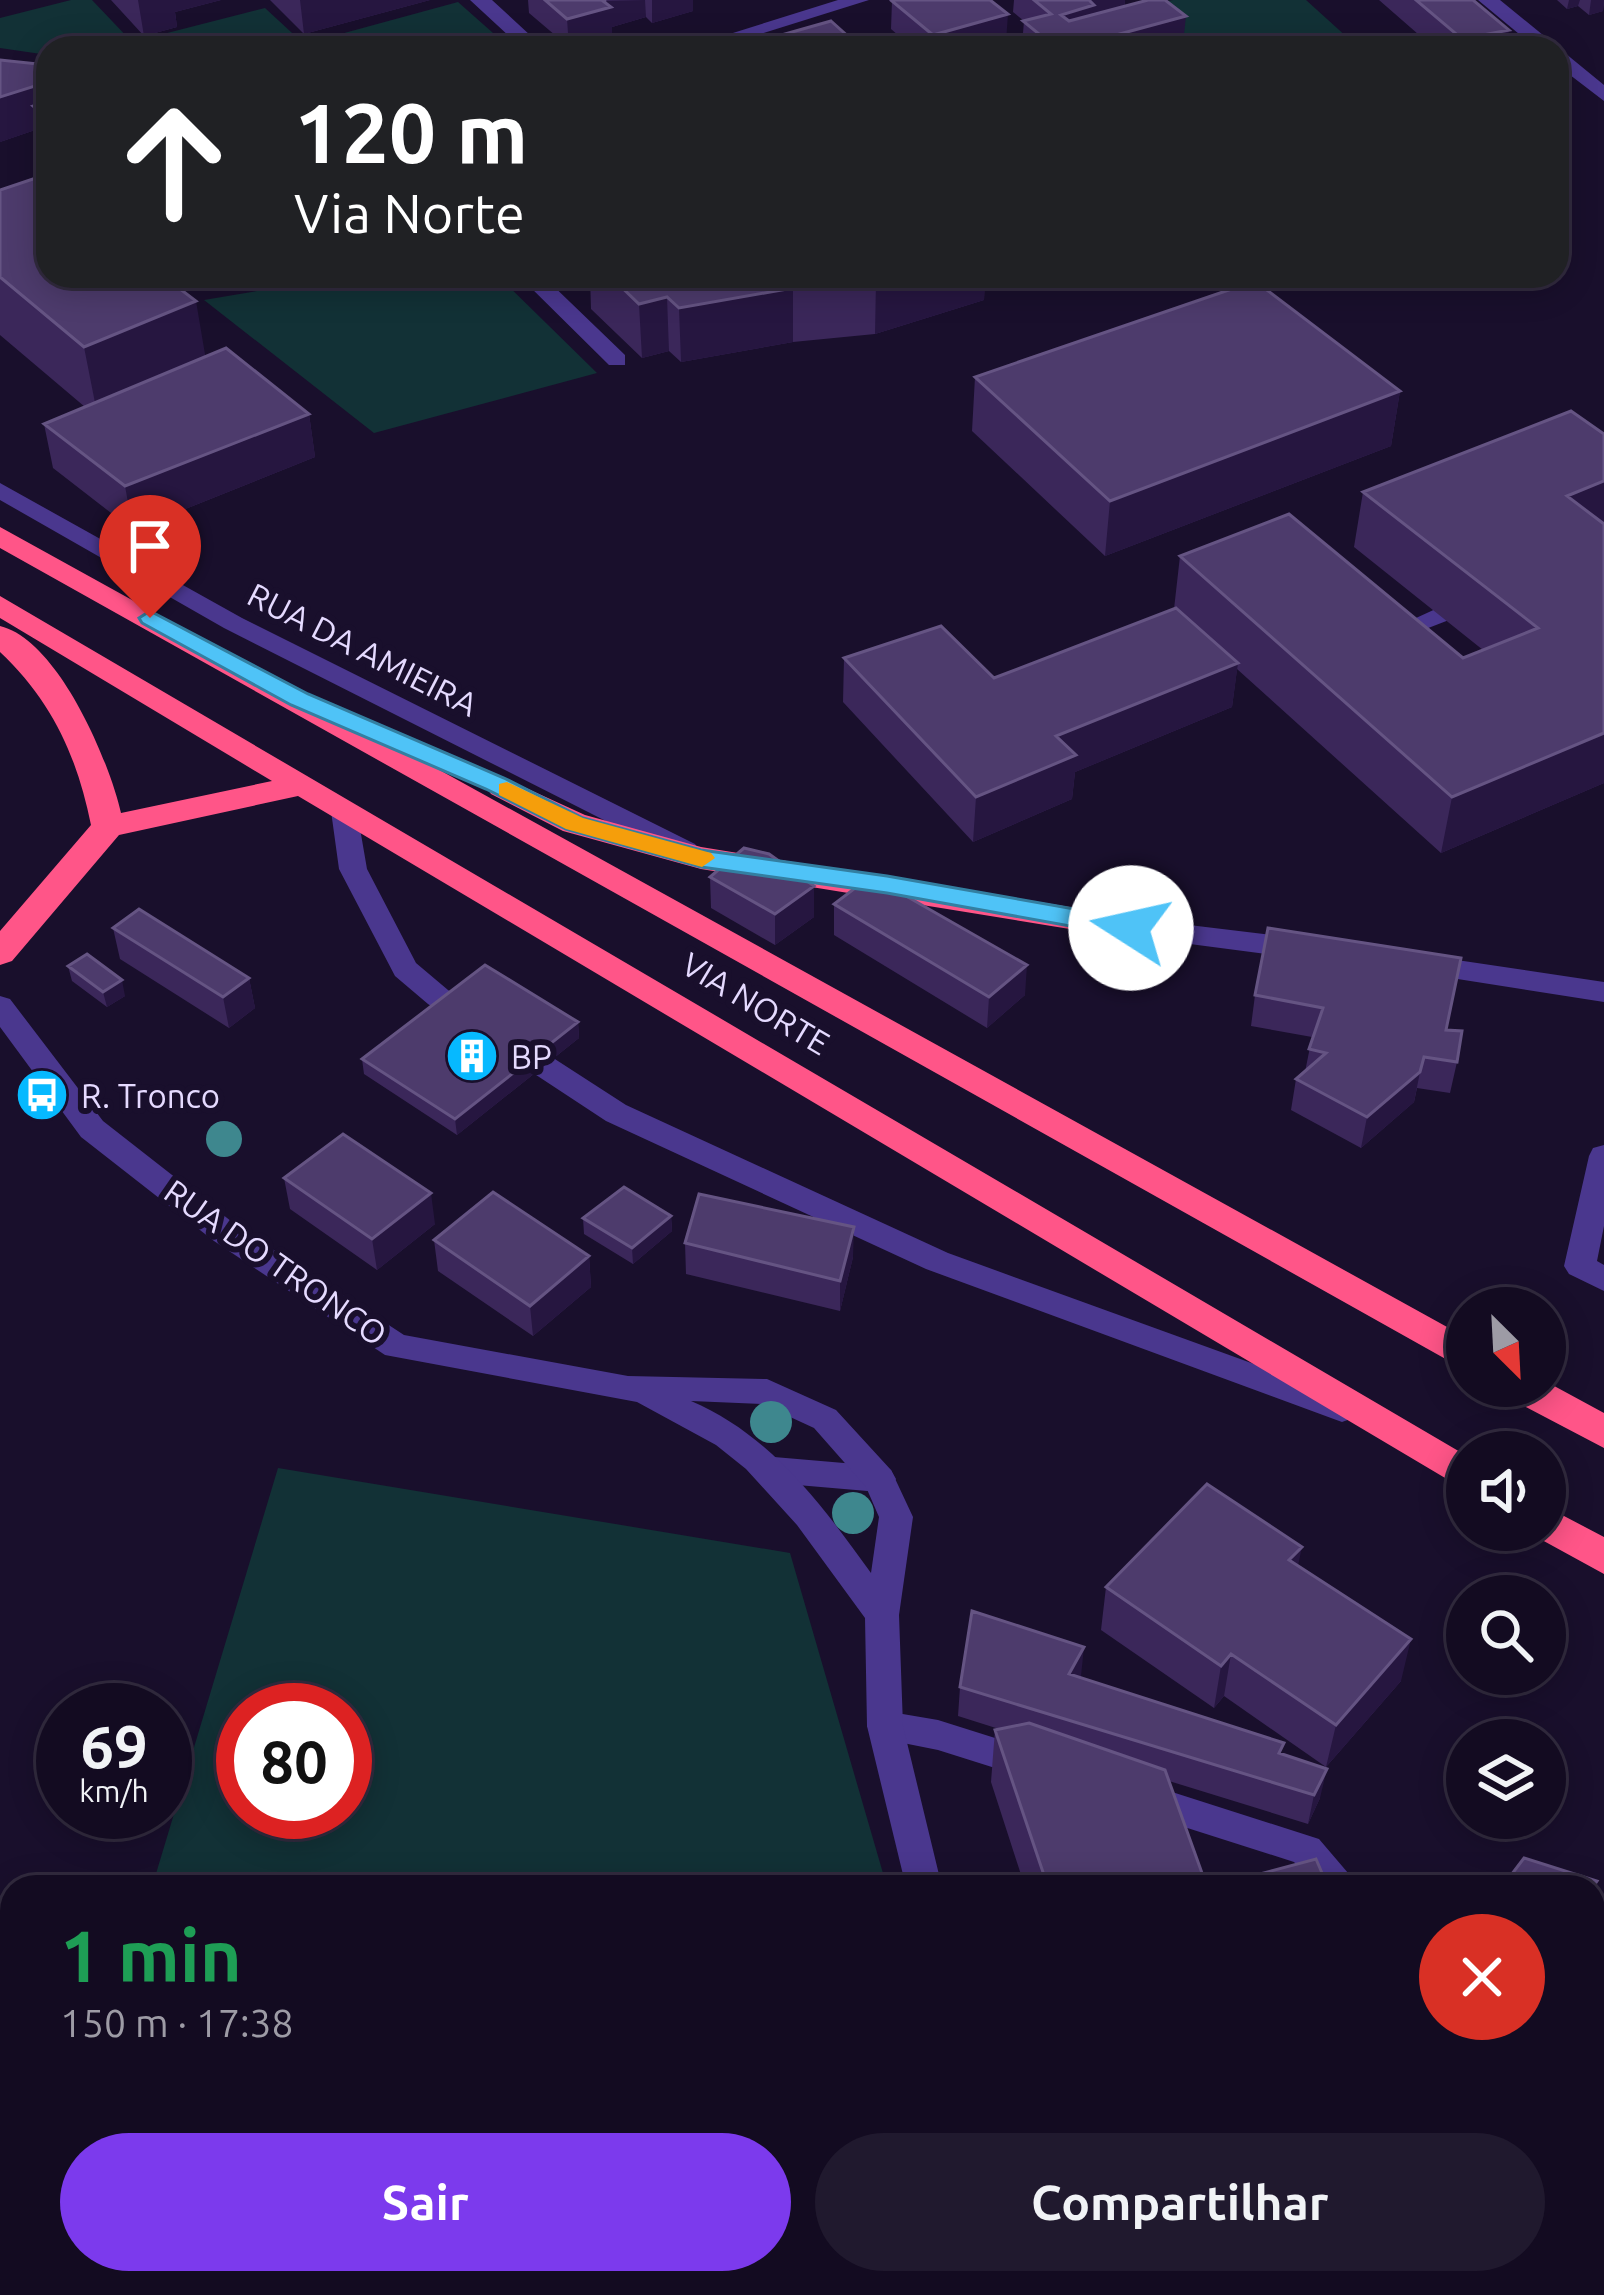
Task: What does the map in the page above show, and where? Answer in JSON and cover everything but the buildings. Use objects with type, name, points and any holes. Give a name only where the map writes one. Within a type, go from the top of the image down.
[{"type":"highway","name":"VIA NORTE","points":[[0,536],[1446,1344]]},
{"type":"highway","name":"VIA NORTE","points":[[0,605],[1446,1463]]},
{"type":"highway","points":[[0,635],[39,669],[73,718],[98,770],[108,827]]},
{"type":"highway","points":[[300,700],[495,783],[574,824],[701,858],[1131,928]]},
{"type":"highway","points":[[0,953],[108,827],[300,785]]},
{"type":"highway","points":[[1559,1407],[1604,1432]]},
{"type":"highway","points":[[1566,1534],[1604,1557]]},
{"type":"street","points":[[480,0],[520,36]]},
{"type":"street","points":[[735,36],[859,0]]},
{"type":"street","points":[[1488,0],[1533,36]]},
{"type":"street","points":[[1569,66],[1604,95]]},
{"type":"street","points":[[542,288],[617,360]]},
{"type":"street","name":"RUA DA AMIEIRA","points":[[0,490],[233,623],[701,858]]},
{"type":"street","points":[[1405,629],[1440,615]]},
{"type":"street","points":[[344,811],[352,869],[406,968],[438,997],[616,1113],[937,1261],[1376,1421]]},
{"type":"street","points":[[1131,928],[1322,952]]},
{"type":"street","points":[[1392,961],[1604,992]]},
{"type":"street","name":"RUA DO TRONCO","points":[[0,1006],[92,1129],[226,1234],[396,1346],[628,1389],[687,1411],[774,1470],[882,1615]]},
{"type":"street","points":[[1604,1156],[1580,1266],[1604,1279]]},
{"type":"street","name":"RUA DO TRONCO","points":[[628,1389],[767,1392],[826,1419],[879,1479],[896,1517],[882,1615],[885,1726],[921,1875]]},
{"type":"street","points":[[774,1470],[879,1479]]},
{"type":"street","points":[[885,1726],[938,1735],[1068,1775]]},
{"type":"street","points":[[1111,1789],[1306,1850],[1330,1875]]},
{"type":"green space","points":[[71,0],[92,0],[126,36],[36,36],[36,53],[0,48],[0,18]]},
{"type":"green space","points":[[1173,0],[1306,0],[1346,36],[1166,36],[1130,8]]},
{"type":"green space","points":[[458,2],[496,36],[333,36]]},
{"type":"green space","points":[[265,8],[295,36],[155,36]]},
{"type":"green space","points":[[276,288],[510,288],[597,373],[374,433],[204,300]]},
{"type":"green space","points":[[278,1468],[790,1553],[884,1875],[156,1875],[166,1839],[192,1839],[192,1754]]},
{"type":"slow traffic","points":[[507,790],[574,824],[702,858]]},
{"type":"place","name":"BP","points":[[472,1056]]},
{"type":"place","name":"R. Tronco","points":[[42,1095]]},
{"type":"route","points":[[150,618],[300,700],[495,783],[574,824],[701,858],[1131,928]]}]
